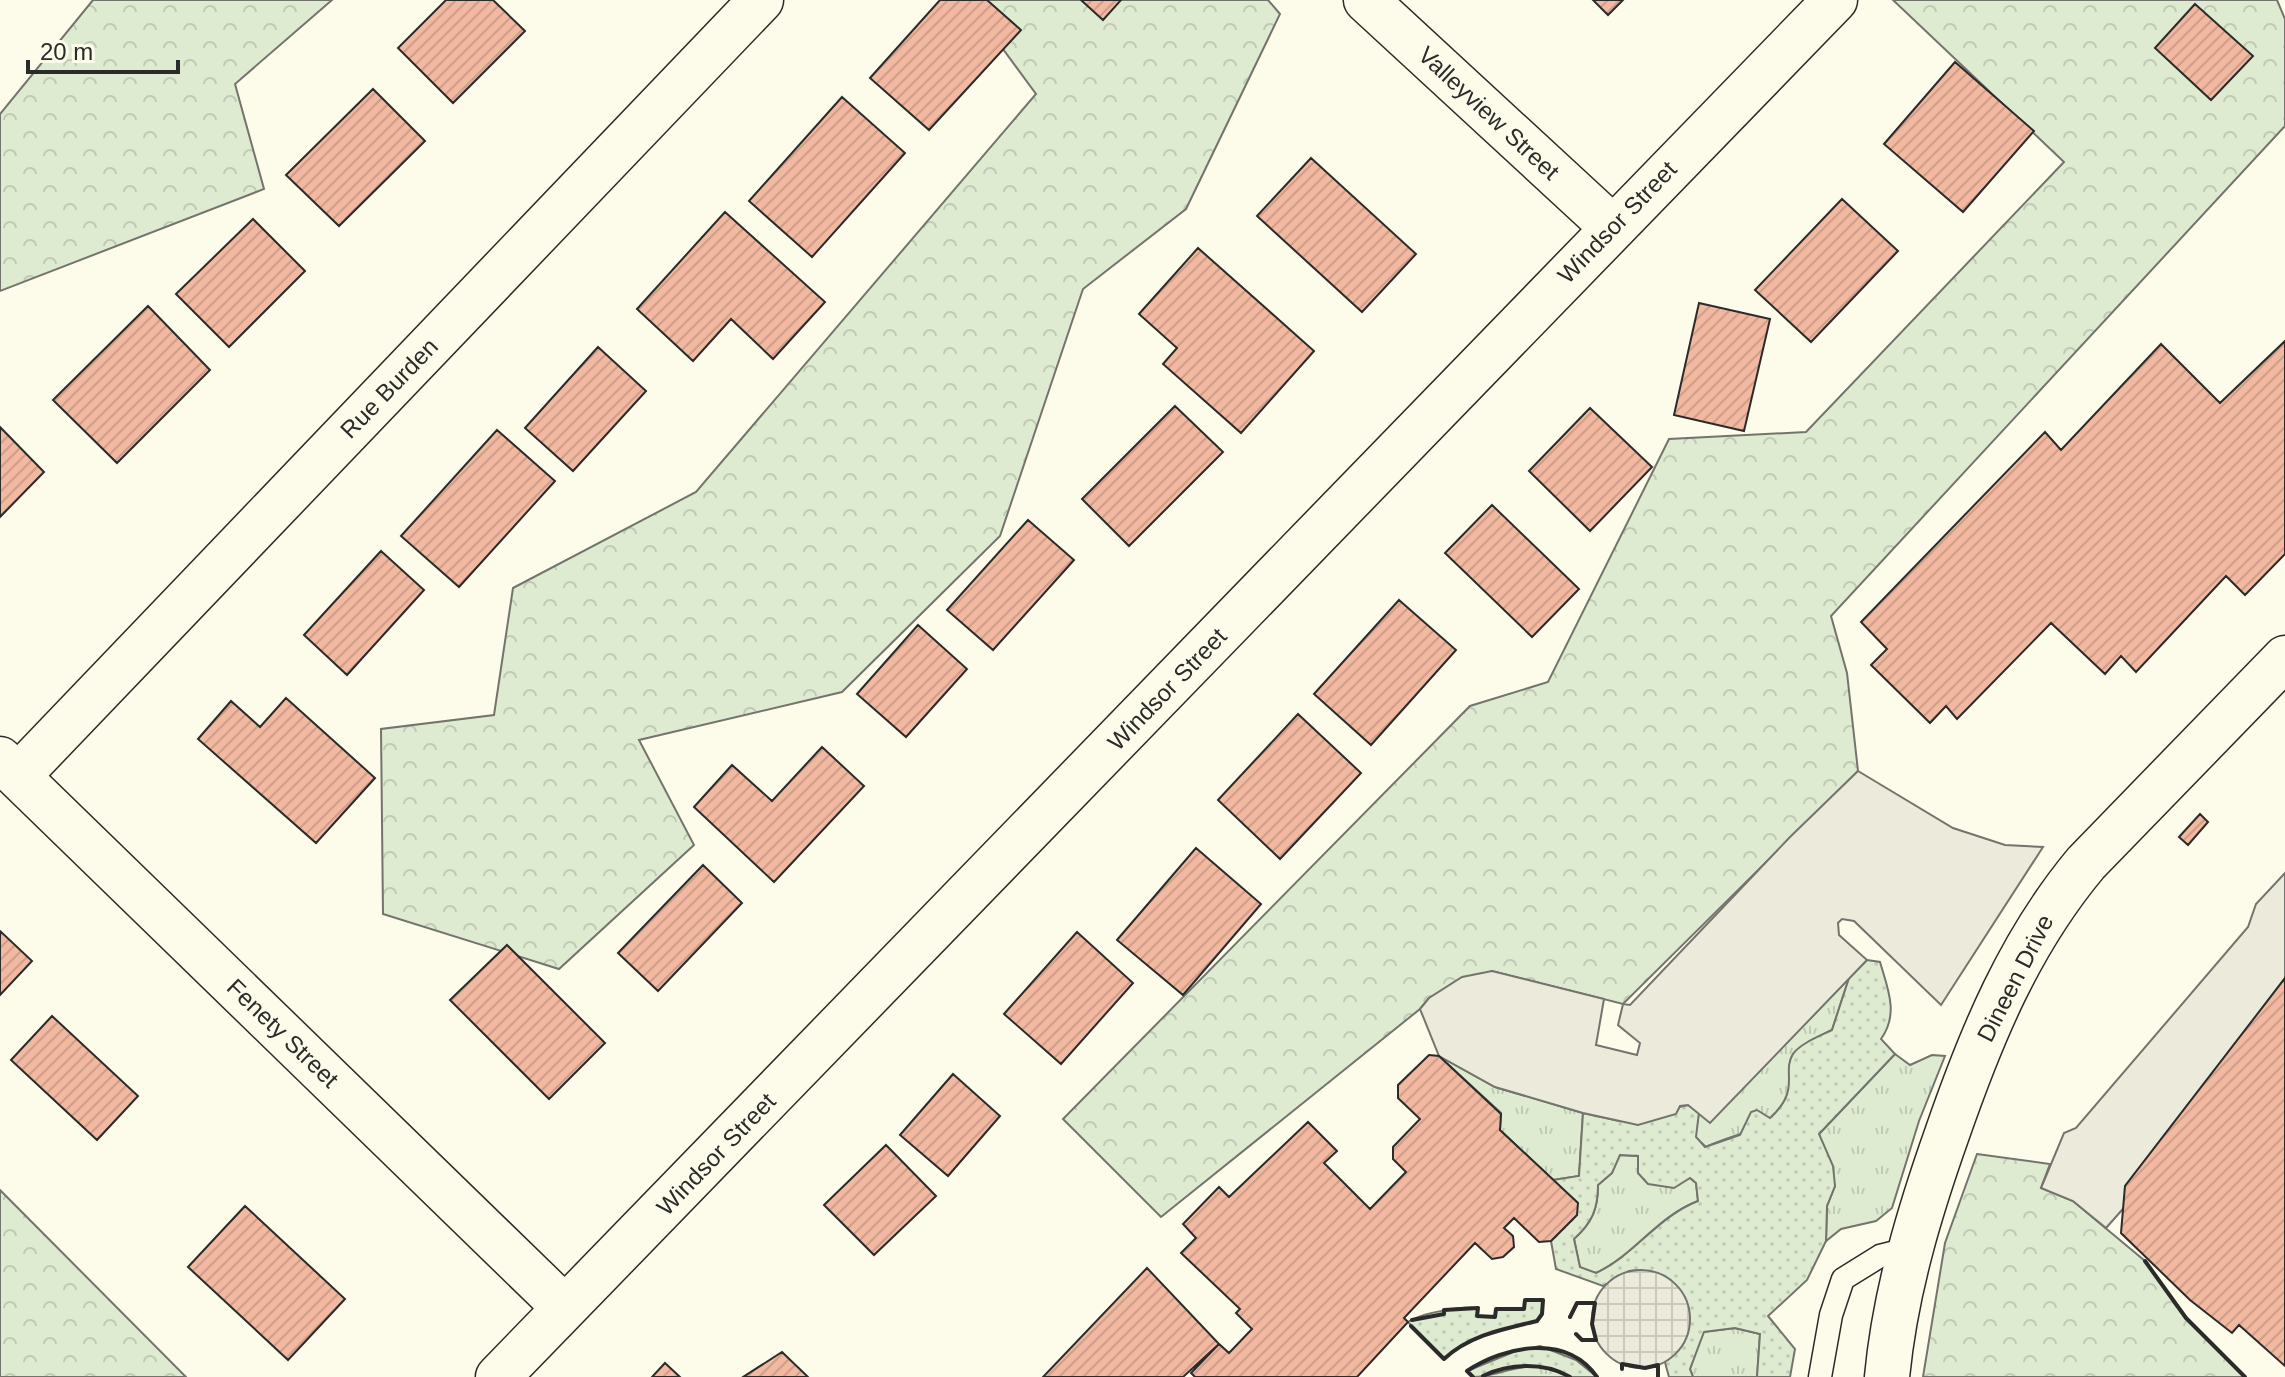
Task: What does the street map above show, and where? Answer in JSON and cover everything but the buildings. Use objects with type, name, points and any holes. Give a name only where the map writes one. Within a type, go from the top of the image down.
[{"type":"street","name":"Rue Burden","points":[[9,768],[761,0]]},
{"type":"street","name":"Valleyview Street","points":[[1366,0],[1612,227]]},
{"type":"street","name":"Windsor Street","points":[[498,1377],[1835,0]]},
{"type":"street","name":"Dineen Drive","points":[[1887,1377],[1908,1249],[1973,1060],[2014,969],[2044,918],[2086,863],[2285,658]]},
{"type":"street","name":"Fenety Street","points":[[9,768],[565,1308]]},
{"type":"lane","points":[[1820,1377],[1831,1315],[1843,1279],[1880,1256],[1908,1249]]},
{"type":"green space","points":[[93,0],[332,0],[235,84],[264,189],[0,291],[0,114]]},
{"type":"green space","points":[[967,0],[1268,0],[1280,14],[1186,209],[1083,289],[1000,536],[842,692],[639,740],[694,845],[559,969],[383,914],[381,729],[494,715],[513,588],[696,492],[1036,94]]},
{"type":"green space","points":[[1893,0],[2277,0],[2285,19],[2285,126],[1831,616],[1847,673],[1858,771],[1623,1004],[1492,971],[1429,998],[1420,1009],[1161,1217],[1063,1119],[1470,706],[1548,682],[1669,439],[1806,432],[2064,162]]},
{"type":"green space","points":[[1867,960],[1880,962],[1891,1011],[1881,1039],[1895,1054],[1819,1134],[1833,1166],[1835,1186],[1827,1206],[1826,1241],[1807,1280],[1768,1316],[1795,1349],[1790,1377],[1757,1377],[1760,1334],[1735,1328],[1704,1332],[1690,1369],[1693,1377],[1669,1377],[1640,1270],[1629,1271],[1603,1286],[1556,1269],[1551,1241],[1577,1215],[1553,1180],[1579,1176],[1583,1113],[1619,1121],[1688,1105],[1699,1112],[1696,1137],[1705,1147],[1740,1135],[1751,1112],[1757,1110],[1770,1118],[1780,1108],[1788,1090],[1793,1054],[1806,1043],[1832,1030],[1849,978]],"holes":[[[1620,1155],[1638,1156],[1638,1173],[1648,1184],[1674,1188],[1690,1178],[1696,1183],[1698,1201],[1670,1216],[1623,1256],[1596,1273],[1580,1267],[1574,1239],[1593,1215],[1598,1185],[1612,1173]]]},
{"type":"green space","points":[[1849,978],[1832,1030],[1802,1046],[1791,1058],[1789,1093],[1783,1107],[1767,1122],[1706,1147],[1695,1137],[1699,1112],[1710,1122]]},
{"type":"green space","points":[[1895,1054],[1910,1065],[1932,1055],[1945,1056],[1919,1121],[1892,1208],[1876,1221],[1841,1229],[1826,1241],[1827,1206],[1835,1186],[1819,1134]]},
{"type":"green space","points":[[1439,1056],[1495,1087],[1583,1113],[1579,1176],[1553,1180],[1500,1130],[1501,1113]]},
{"type":"green space","points":[[1977,1154],[2050,1164],[2041,1188],[2073,1201],[2145,1261],[2186,1318],[2245,1377],[1923,1377],[1945,1243]]},
{"type":"green space","points":[[1619,1155],[1638,1156],[1690,1178],[1696,1183],[1698,1201],[1670,1216],[1623,1256],[1596,1273],[1580,1268],[1574,1239],[1590,1221],[1597,1201],[1598,1185],[1612,1173]]},
{"type":"green space","points":[[0,1190],[186,1377],[0,1377]]},
{"type":"green space","points":[[1525,1300],[1543,1300],[1542,1314],[1537,1321],[1476,1339],[1444,1359],[1408,1322],[1431,1313],[1462,1308],[1478,1308],[1478,1316],[1495,1317],[1496,1309],[1524,1309]]},
{"type":"green space","points":[[1735,1328],[1760,1334],[1757,1377],[1693,1377],[1690,1369],[1703,1332]]},
{"type":"green space","points":[[1540,1346],[1576,1360],[1597,1377],[1571,1377],[1535,1366],[1481,1377],[1473,1377],[1467,1371],[1516,1351]]},
{"type":"green space","points":[[1534,1366],[1555,1369],[1570,1377],[1483,1377],[1503,1369]]},
{"type":"shaded area","points":[[1858,771],[1953,828],[2005,845],[2043,847],[1941,1005],[1854,921],[1842,919],[1838,923],[1839,935],[1867,960],[1710,1123],[1688,1105],[1680,1106],[1676,1114],[1638,1125],[1583,1113],[1495,1087],[1439,1056],[1420,1009],[1429,998],[1462,977],[1492,971],[1604,999],[1596,1045],[1637,1055],[1640,1043],[1618,1025],[1623,1004],[1630,1005],[1790,837]]},
{"type":"shaded area","points":[[2285,873],[2285,1026],[2106,1228],[2073,1201],[2041,1188],[2064,1133],[2076,1128],[2248,927],[2256,904]]},
{"type":"shaded area","points":[[1641,1270],[1668,1278],[1682,1292],[1690,1319],[1682,1346],[1668,1360],[1641,1368],[1614,1360],[1600,1346],[1592,1319],[1600,1292],[1614,1278]]},
{"type":"wall","points":[[2145,1261],[2186,1318],[2245,1377]]},
{"type":"wall","points":[[1411,1326],[1444,1359],[1476,1339],[1537,1321],[1542,1314],[1543,1300],[1525,1300],[1524,1309],[1496,1309],[1495,1317],[1477,1316],[1478,1308],[1444,1310],[1444,1314],[1412,1320]]},
{"type":"wall","points":[[1570,1317],[1577,1303],[1595,1303],[1592,1324],[1596,1340],[1582,1340],[1576,1334]]},
{"type":"wall","points":[[1473,1377],[1467,1371],[1482,1362],[1517,1350],[1535,1348],[1569,1354],[1584,1363],[1597,1377]]},
{"type":"wall","points":[[1622,1369],[1622,1364],[1645,1368],[1658,1365],[1658,1377]]},
{"type":"wall","points":[[1483,1376],[1527,1366],[1550,1369],[1570,1377]]}]
